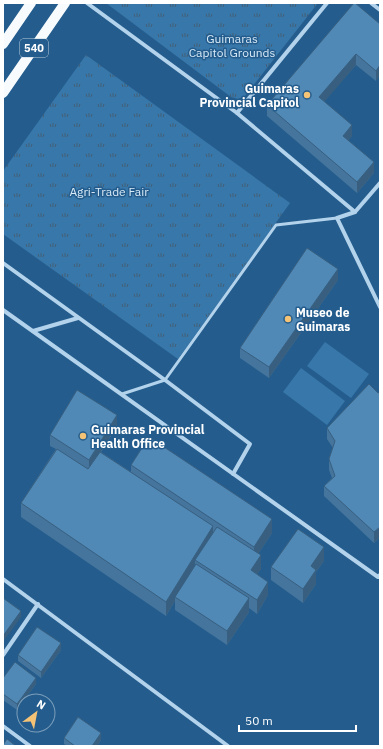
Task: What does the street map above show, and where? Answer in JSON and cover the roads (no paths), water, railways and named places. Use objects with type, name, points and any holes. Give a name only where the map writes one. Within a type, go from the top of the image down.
[{"type":"main road","name":"540","points":[[3,44],[31,3]]},
{"type":"main road","name":"540","points":[[3,93],[65,3]]},
{"type":"street","points":[[87,3],[237,113],[355,212]]},
{"type":"street","points":[[237,113],[327,3]]},
{"type":"street","points":[[371,3],[380,10]]},
{"type":"street","points":[[380,183],[355,212],[337,218],[380,307]]},
{"type":"street","points":[[3,263],[166,380],[250,444],[233,474]]},
{"type":"street","points":[[3,310],[379,577]]},
{"type":"street","points":[[33,331],[78,318]]},
{"type":"street","points":[[3,579],[228,746]]},
{"type":"street","points":[[3,655],[38,604]]},
{"type":"street","points":[[3,726],[30,746]]},
{"type":"lane","points":[[122,394],[166,380],[276,225],[337,218]]},
{"type":"place","name":"Guimaras Provincial Capitol","points":[[307,95]]},
{"type":"place","name":"Museo de Guimaras","points":[[288,319]]},
{"type":"place","name":"Guimaras Provincial Health Office","points":[[83,436]]},
{"type":"park label","name":"Guimaras Capitol Grounds","points":[[232,45]]},
{"type":"park label","name":"Agri-Trade Fair","points":[[109,191]]}]
